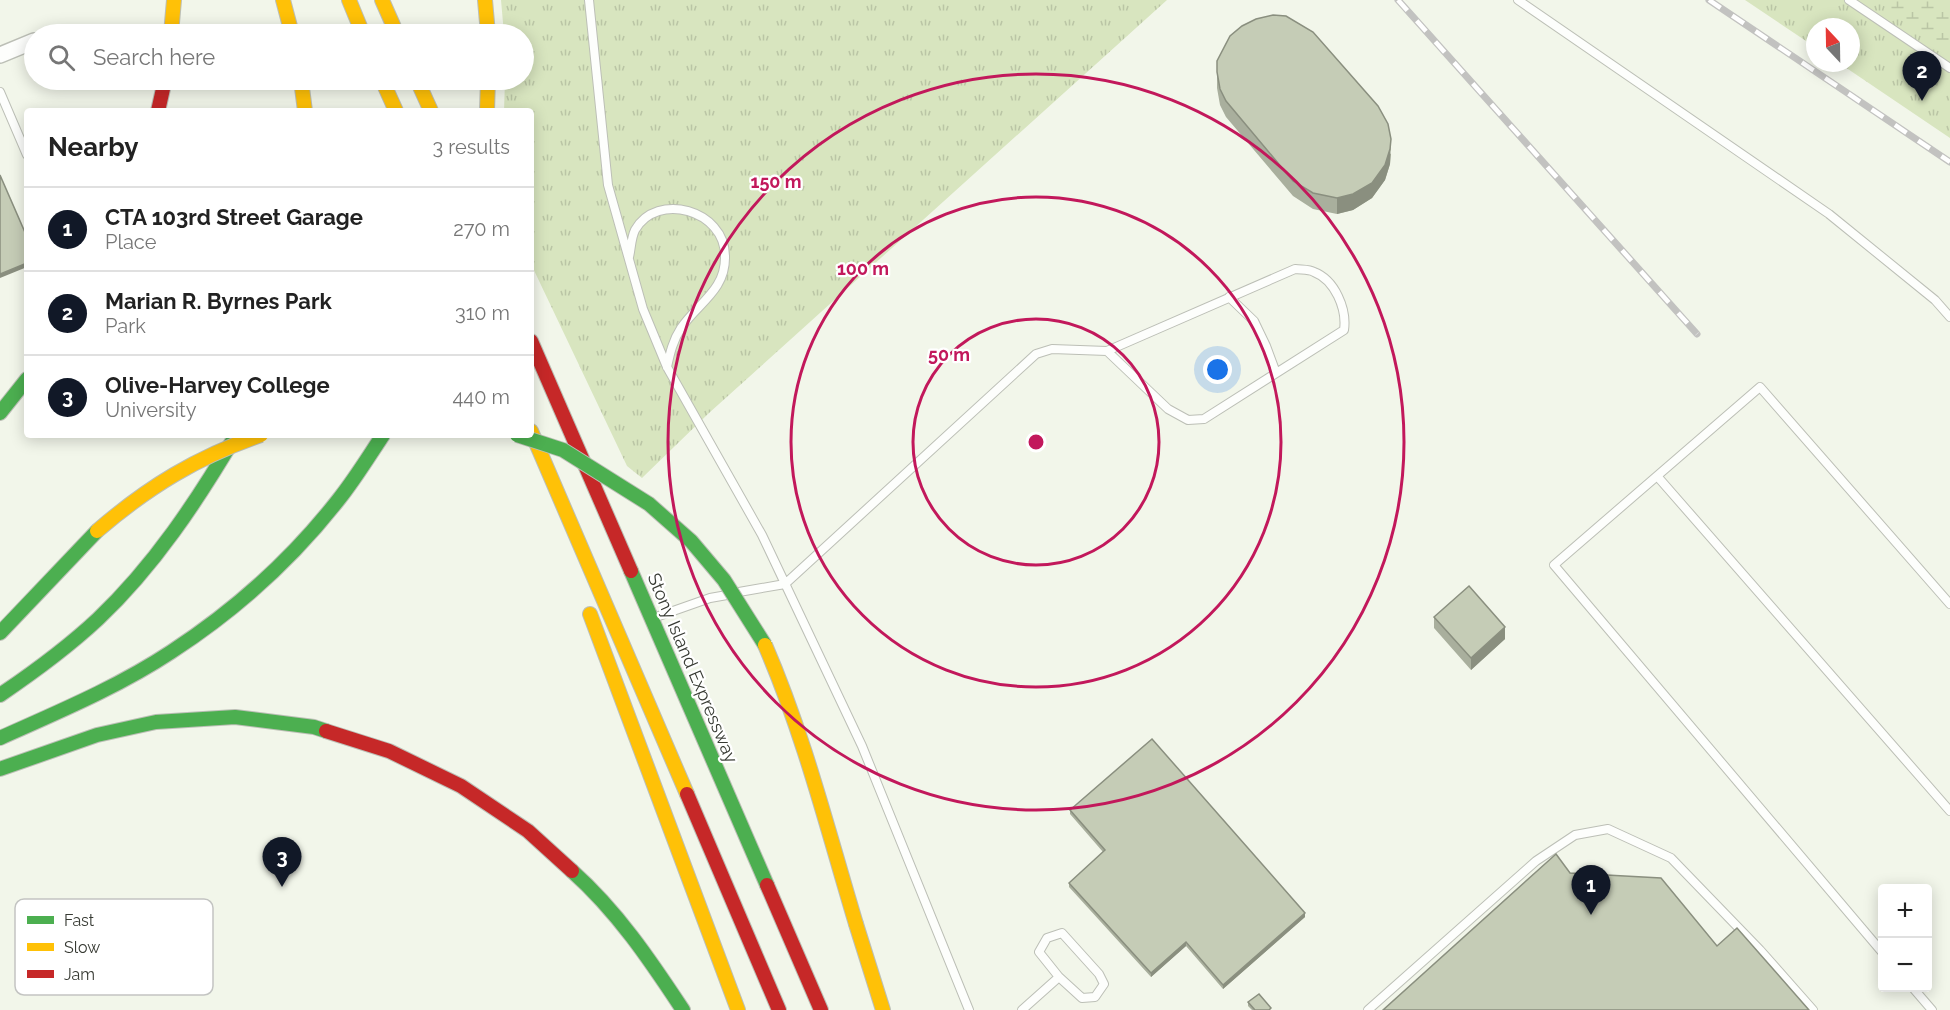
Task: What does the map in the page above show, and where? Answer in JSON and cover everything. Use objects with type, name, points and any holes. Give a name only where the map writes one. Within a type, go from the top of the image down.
[{"type":"main road","points":[[172,24],[174,0]]},
{"type":"main road","points":[[283,0],[289,24]]},
{"type":"main road","points":[[349,0],[359,24]]},
{"type":"main road","points":[[382,0],[393,24]]},
{"type":"main road","points":[[485,0],[487,24]]},
{"type":"main road","points":[[159,108],[163,90]]},
{"type":"main road","points":[[302,90],[304,108]]},
{"type":"main road","points":[[387,90],[395,108]]},
{"type":"main road","points":[[422,90],[430,108]]},
{"type":"main road","points":[[486,108],[487,90]]},
{"type":"main road","name":"Stony Island Expressway","points":[[534,348],[821,1010]]},
{"type":"main road","points":[[0,413],[24,383]]},
{"type":"main road","points":[[0,695],[75,639],[112,604],[148,564],[211,479],[234,438]]},
{"type":"main road","points":[[0,633],[97,531],[130,501],[163,479],[204,457],[253,438]]},
{"type":"main road","points":[[0,738],[96,694],[170,653],[241,600],[308,536],[340,498],[381,438]]},
{"type":"main road","points":[[527,438],[562,450],[649,504],[691,541],[724,580],[763,641],[780,678],[883,1010]]},
{"type":"main road","points":[[534,438],[779,1010]]},
{"type":"main road","points":[[580,547],[590,614],[738,1010]]},
{"type":"main road","points":[[0,769],[103,734],[157,722],[202,718],[257,718],[347,734],[392,750],[432,769],[470,790],[513,820],[584,881],[615,914],[646,952],[683,1010]]},
{"type":"main road","points":[[741,826],[780,881]]},
{"type":"street","points":[[0,56],[24,45]]},
{"type":"lane","points":[[589,0],[608,185],[643,309],[667,367],[762,535],[862,746],[969,1010]]},
{"type":"lane","points":[[1518,0],[1820,207],[1935,300],[1950,317]]},
{"type":"lane","points":[[1849,0],[1950,68]]},
{"type":"lane","points":[[0,92],[24,148]]},
{"type":"lane","points":[[628,259],[636,230],[649,216],[664,210],[686,209],[705,217],[721,233],[726,254],[724,273],[714,292],[682,327],[673,343],[667,367]]},
{"type":"lane","points":[[651,618],[710,598],[785,584],[1036,354],[1052,349],[1107,351],[1295,269],[1314,272],[1329,282],[1340,301],[1345,319],[1344,330],[1204,419],[1188,420],[1168,409],[1107,351]]},
{"type":"lane","points":[[1229,297],[1254,321],[1276,373]]},
{"type":"lane","points":[[1878,947],[1554,565],[1760,387],[1950,604]]},
{"type":"lane","points":[[1657,476],[1950,811]]},
{"type":"lane","points":[[1368,1010],[1536,861],[1575,835],[1608,829],[1671,858],[1760,950],[1813,1010]]},
{"type":"lane","points":[[1062,933],[1099,974],[1104,984],[1095,997],[1082,998],[1059,977],[1039,952],[1047,938],[1062,933]]},
{"type":"lane","points":[[1022,1010],[1059,977]]},
{"type":"lane","points":[[1917,992],[1932,1010]]},
{"type":"green space","points":[[501,0],[1167,0],[709,413],[642,478],[627,466],[534,270],[534,108],[504,108],[505,90],[534,90],[534,24],[503,24]]},
{"type":"green space","points":[[1745,0],[1950,0],[1950,138],[1852,72],[1860,72],[1860,18],[1806,18],[1806,41]]},
{"type":"green space","points":[[1875,0],[1950,0],[1950,50]]},
{"type":"building","points":[[1273,15],[1286,16],[1313,32],[1378,106],[1388,124],[1391,139],[1385,165],[1372,183],[1353,194],[1337,198],[1313,193],[1293,181],[1226,101],[1220,89],[1217,61],[1230,36],[1242,26],[1256,19]]},
{"type":"building","points":[[0,175],[24,230],[24,264],[0,274]]},
{"type":"building","points":[[1469,586],[1505,627],[1471,658],[1434,617]]},
{"type":"building","points":[[1152,739],[1305,913],[1223,985],[1186,942],[1151,973],[1069,883],[1105,850],[1070,810]]},
{"type":"building","points":[[1556,854],[1570,873],[1661,878],[1717,946],[1737,928],[1809,1010],[1383,1010]]},
{"type":"building","points":[[1259,994],[1271,1008],[1269,1010],[1255,1010],[1248,1002]]},
{"type":"railway","points":[[1398,0],[1697,334]]},
{"type":"railway","points":[[1709,0],[1950,162]]},
{"type":"traffic: fast","points":[[0,413],[24,383]]},
{"type":"traffic: fast","points":[[0,695],[63,649],[118,599],[173,532],[234,438]]},
{"type":"traffic: fast","points":[[0,738],[130,677],[171,652],[240,601],[282,563],[321,521],[345,491],[381,438]]},
{"type":"traffic: fast","points":[[526,438],[563,450],[649,504],[691,541],[724,580],[765,645]]},
{"type":"traffic: fast","points":[[0,633],[97,531]]},
{"type":"traffic: fast","points":[[631,571],[767,885]]},
{"type":"traffic: fast","points":[[0,769],[97,735],[156,722],[235,717],[314,727],[326,731]]},
{"type":"traffic: fast","points":[[572,871],[618,919],[683,1010]]},
{"type":"traffic: slow","points":[[172,24],[174,0]]},
{"type":"traffic: slow","points":[[283,0],[289,24]]},
{"type":"traffic: slow","points":[[349,0],[359,24]]},
{"type":"traffic: slow","points":[[382,0],[393,24]]},
{"type":"traffic: slow","points":[[485,0],[487,24]]},
{"type":"traffic: slow","points":[[302,90],[305,108]]},
{"type":"traffic: slow","points":[[387,90],[395,108]]},
{"type":"traffic: slow","points":[[422,90],[430,108]]},
{"type":"traffic: slow","points":[[487,108],[488,90]]},
{"type":"traffic: slow","points":[[97,531],[154,487],[194,463],[253,438]]},
{"type":"traffic: slow","points":[[534,438],[687,794]]},
{"type":"traffic: slow","points":[[590,614],[738,1010]]},
{"type":"traffic: slow","points":[[765,645],[804,748],[856,924]]},
{"type":"traffic: slow","points":[[856,924],[883,1010]]},
{"type":"traffic: jam","points":[[159,108],[163,90]]},
{"type":"traffic: jam","points":[[534,348],[631,571]]},
{"type":"traffic: jam","points":[[326,731],[389,751],[461,786],[528,831],[572,871]]},
{"type":"traffic: jam","points":[[687,794],[779,1010]]},
{"type":"traffic: jam","points":[[767,885],[821,1010]]},
{"type":"place","name":"Marian R. Byrnes Park","points":[[1922,101]]},
{"type":"place","name":"Olive-Harvey College","points":[[282,887]]},
{"type":"place","name":"CTA 103rd Street Garage","points":[[1591,915]]}]
